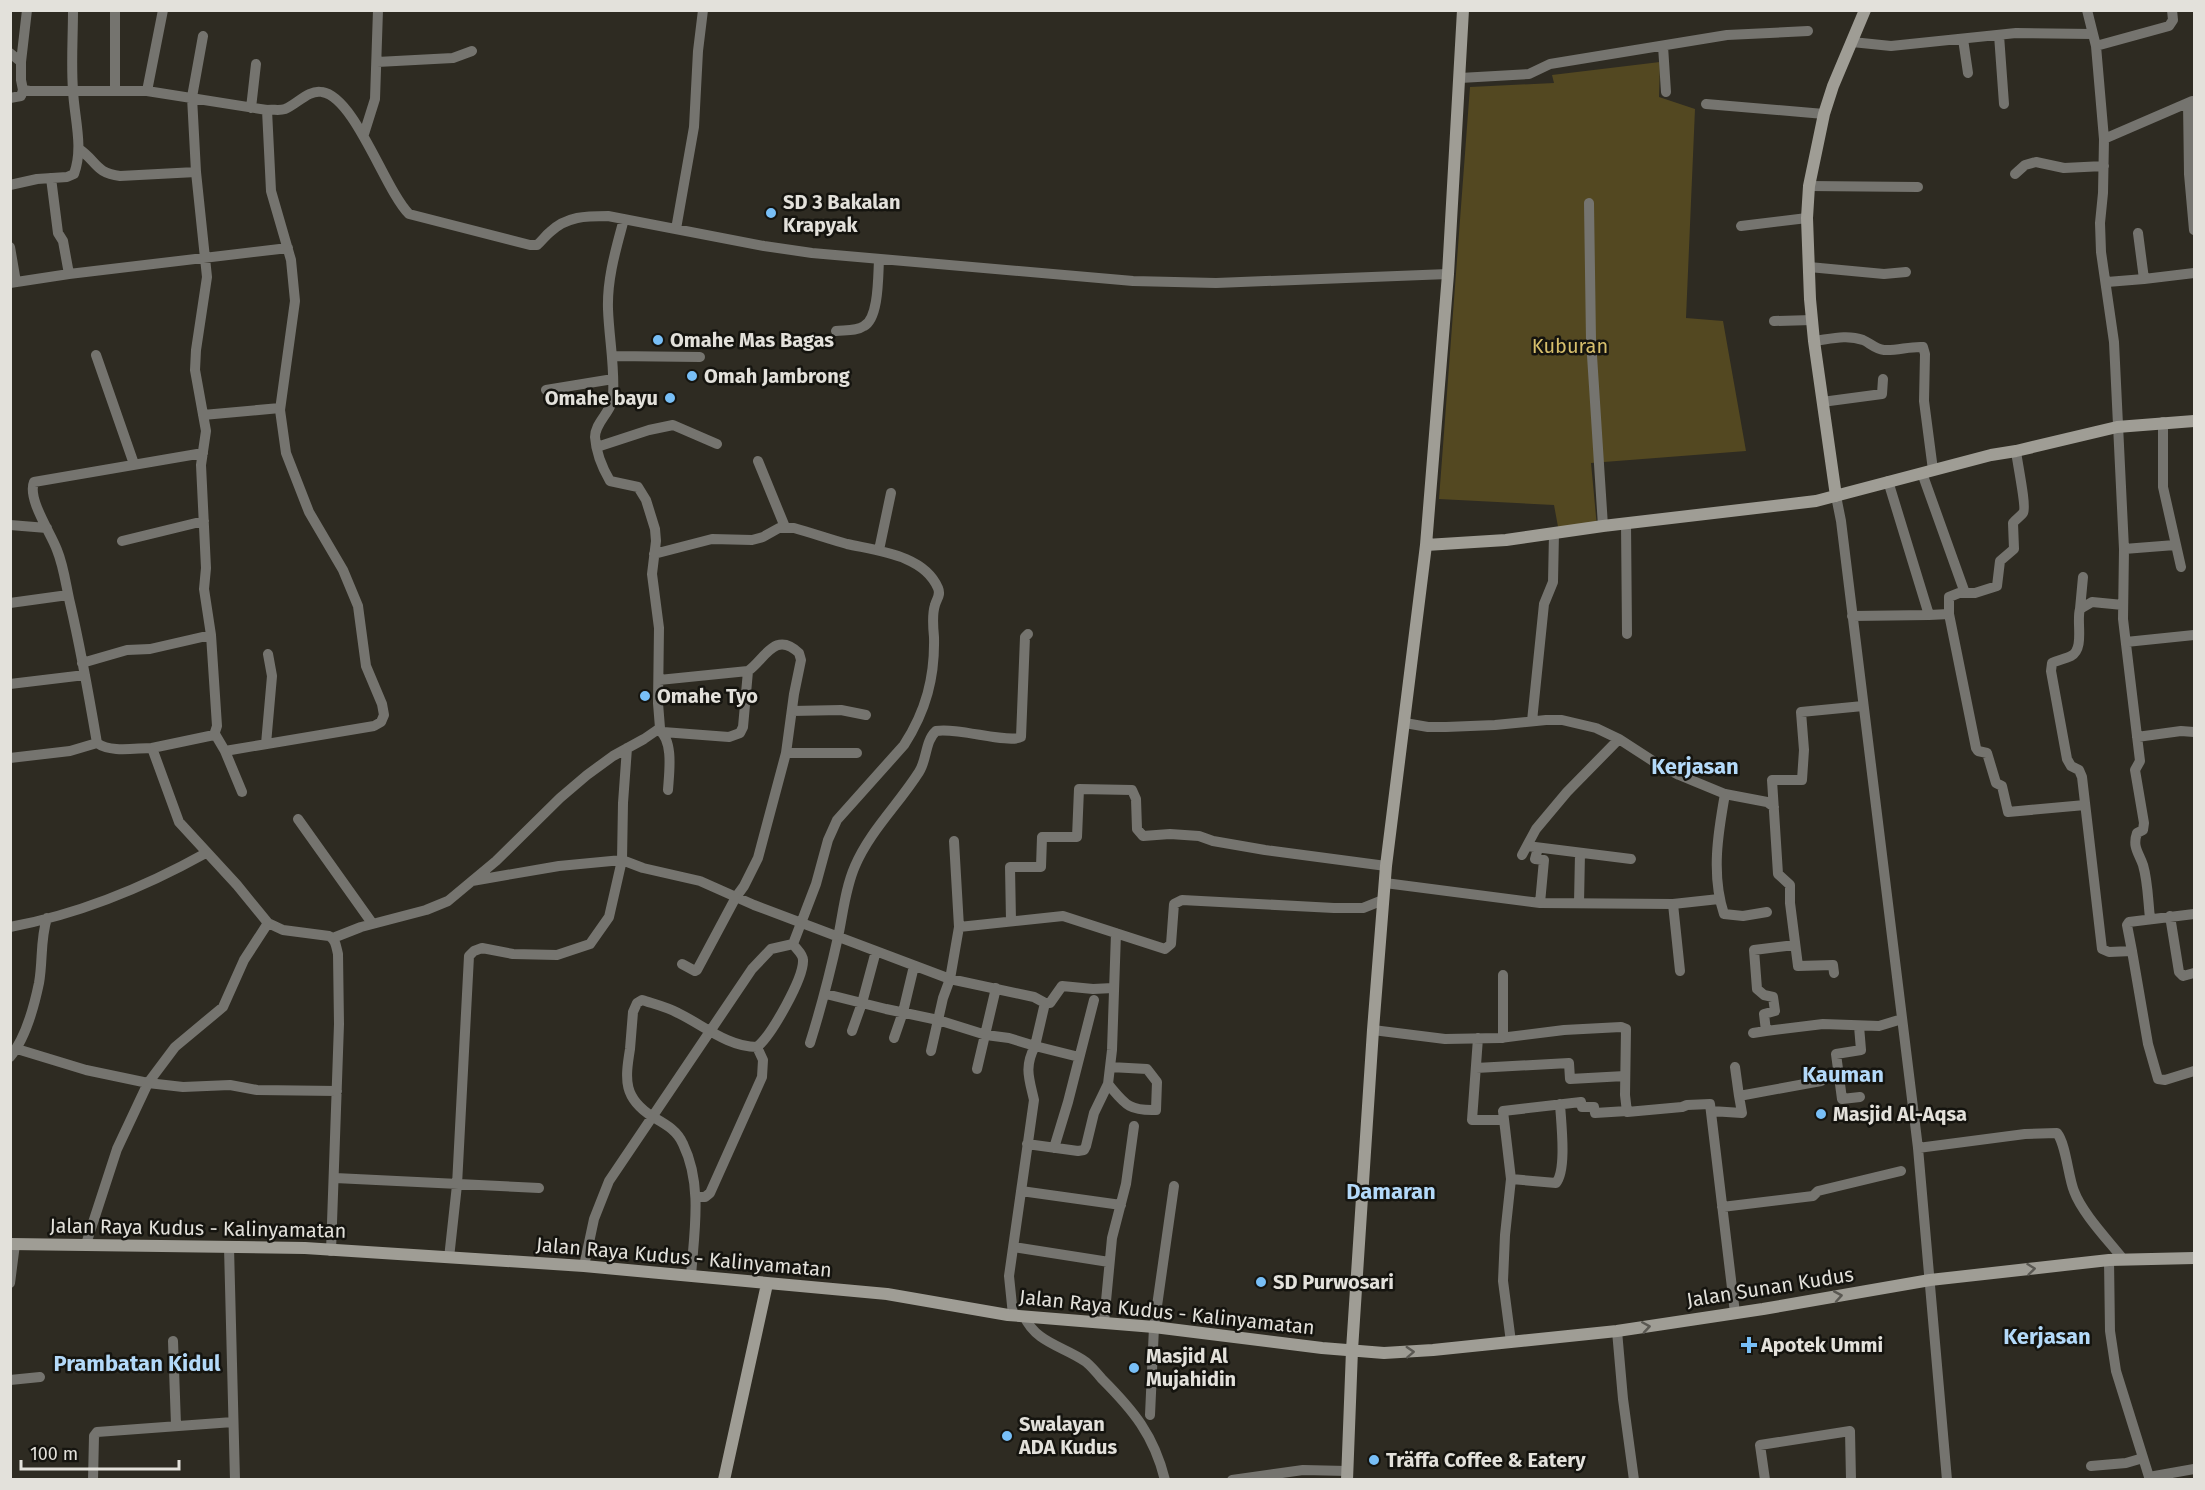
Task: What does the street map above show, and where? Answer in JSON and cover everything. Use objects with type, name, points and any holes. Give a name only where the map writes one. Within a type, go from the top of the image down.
[{"type":"main road","points":[[1347,1475],[1352,1350],[1383,900],[1426,545],[1448,274],[1463,10]]},
{"type":"main road","points":[[1836,496],[1814,341],[1807,218],[1809,186],[1824,114],[1833,86],[1865,10]]},
{"type":"main road","points":[[1426,545],[1506,540],[1626,523],[1816,501],[1991,455],[2118,427],[2194,421]]},
{"type":"main road","name":"Jalan Raya Kudus - Kalinyamatan","points":[[13,1244],[229,1247],[584,1266],[887,1294],[1019,1315],[1154,1327],[1352,1350]]},
{"type":"main road","name":"Jalan Sunan Kudus","points":[[1352,1350],[1384,1353],[1415,1351],[1617,1331],[1930,1280],[2109,1260],[2194,1258]]},
{"type":"main road","points":[[724,1479],[767,1284]]},
{"type":"street","points":[[10,98],[21,96],[23,90],[21,62],[27,10]]},
{"type":"street","points":[[10,185],[74,174],[79,149],[73,90],[73,10]]},
{"type":"street","points":[[115,10],[115,90]]},
{"type":"street","points":[[147,91],[163,10]]},
{"type":"street","points":[[364,134],[375,99],[378,10]]},
{"type":"street","points":[[676,229],[694,127],[698,51],[704,10]]},
{"type":"street","points":[[2087,10],[2096,46],[2104,139],[2100,222],[2114,342],[2124,549],[2123,605],[2140,761],[2135,771],[2144,823],[2143,830],[2135,837],[2135,851],[2143,866],[2150,918]]},
{"type":"street","points":[[2096,46],[2169,26],[2173,20],[2172,10]]},
{"type":"street","points":[[1460,78],[1529,74],[1550,64],[1727,35],[1808,32]]},
{"type":"street","points":[[1852,42],[1891,46],[2016,33],[2092,34]]},
{"type":"street","points":[[1999,35],[2004,104]]},
{"type":"street","points":[[203,36],[192,97],[196,172],[207,256],[207,277],[197,340],[195,370],[206,431],[201,465],[206,568],[204,589],[211,635],[217,726],[215,734],[225,751],[242,792]]},
{"type":"street","points":[[1964,39],[1968,73]]},
{"type":"street","points":[[1663,46],[1666,92]]},
{"type":"street","points":[[377,62],[453,58],[472,51]]},
{"type":"street","points":[[10,53],[21,62]]},
{"type":"street","points":[[251,108],[256,64]]},
{"type":"street","points":[[23,90],[147,91],[267,110],[285,109],[312,94],[322,92],[332,95],[364,134],[403,208],[409,214],[530,245],[537,245],[549,232],[573,218],[608,216],[764,246],[879,260],[993,267],[1133,281],[1216,283],[1448,274]]},
{"type":"street","points":[[2104,139],[2191,101],[2188,174],[2194,228]]},
{"type":"street","points":[[1706,104],[1824,114]]},
{"type":"street","points":[[225,751],[374,726],[381,722],[384,716],[382,704],[366,666],[358,606],[343,570],[305,502],[286,453],[280,408],[295,300],[288,248],[272,191],[267,110]]},
{"type":"street","points":[[79,149],[87,154],[100,170],[111,175],[196,172]]},
{"type":"street","points":[[2015,174],[2025,165],[2036,162],[2064,168],[2104,166]]},
{"type":"street","points":[[51,178],[58,233],[63,241],[69,274]]},
{"type":"street","points":[[1809,186],[1918,187]]},
{"type":"street","points":[[1589,203],[1591,340],[1603,526]]},
{"type":"street","points":[[1741,226],[1807,218]]},
{"type":"street","points":[[624,219],[615,250],[608,297],[613,356],[612,405],[596,429],[597,447],[610,481],[638,486],[642,491],[655,528],[652,574],[658,621],[658,703],[661,731],[669,759],[668,790]]},
{"type":"street","points":[[2138,233],[2144,279]]},
{"type":"street","points":[[10,247],[13,283],[207,256],[288,248]]},
{"type":"street","points":[[837,331],[865,326],[873,317],[879,260]]},
{"type":"street","points":[[1809,267],[1884,274],[1906,272]]},
{"type":"street","points":[[2106,282],[2194,273]]},
{"type":"street","points":[[1774,321],[1812,320]]},
{"type":"street","points":[[1814,341],[1840,337],[1865,340],[1876,349],[1923,347],[1927,472],[1965,593]]},
{"type":"street","points":[[96,355],[134,464]]},
{"type":"street","points":[[613,356],[700,357]]},
{"type":"street","points":[[546,390],[613,379]]},
{"type":"street","points":[[1822,402],[1882,394],[1883,379]]},
{"type":"street","points":[[203,414],[280,408]]},
{"type":"street","points":[[2163,422],[2163,487],[2181,567]]},
{"type":"street","points":[[597,447],[665,425],[673,425],[717,444]]},
{"type":"street","points":[[2016,451],[2025,501],[2024,511],[2013,523],[2014,549],[2000,561],[1997,586],[1975,593],[1952,595],[1949,597],[1949,614],[1976,748],[1990,757],[1996,783],[2002,786],[2008,812],[2085,805]]},
{"type":"street","points":[[203,453],[34,482],[32,488],[34,500],[58,551],[97,743],[100,746],[121,748],[152,748],[215,734]]},
{"type":"street","points":[[758,461],[785,527]]},
{"type":"street","points":[[1888,481],[1929,615]]},
{"type":"street","points":[[879,550],[891,493]]},
{"type":"street","points":[[1836,496],[1841,521],[1918,1148],[1947,1479]]},
{"type":"street","points":[[122,541],[204,521]]},
{"type":"street","points":[[1626,523],[1627,634]]},
{"type":"street","points":[[10,525],[47,528]]},
{"type":"street","points":[[654,554],[711,539],[752,540],[785,527],[794,528],[895,555],[926,570],[938,588],[940,596],[934,606],[932,682],[921,715],[904,745],[837,820],[793,944]]},
{"type":"street","points":[[1532,721],[1544,604],[1553,582],[1554,533]]},
{"type":"street","points":[[2124,549],[2175,545]]},
{"type":"street","points":[[2083,577],[2078,645],[2072,656],[2050,666],[2067,759],[2071,766],[2079,770],[2082,777],[2102,949],[2109,952],[2132,951]]},
{"type":"street","points":[[10,603],[68,596]]},
{"type":"street","points":[[2080,609],[2092,602],[2123,605]]},
{"type":"street","points":[[1852,616],[1949,614]]},
{"type":"street","points":[[810,1043],[825,994],[847,892],[854,868],[869,838],[905,795],[923,767],[933,732],[939,730],[979,733],[1017,740],[1021,737],[1025,637],[1028,634]]},
{"type":"street","points":[[82,663],[127,650],[150,649],[211,635]]},
{"type":"street","points":[[2126,642],[2194,635]]},
{"type":"street","points":[[659,680],[748,671],[771,647],[786,645],[795,648],[800,653],[801,660],[786,753],[758,858],[698,970],[695,971],[682,964]]},
{"type":"street","points":[[266,744],[272,676],[268,654]]},
{"type":"street","points":[[152,748],[179,822],[268,923],[283,930],[333,938],[372,923],[442,905],[472,881],[587,775],[627,748],[661,731],[681,735],[729,737],[740,733],[744,727],[748,671]]},
{"type":"street","points":[[10,684],[85,675]]},
{"type":"street","points":[[1834,973],[1833,965],[1798,966],[1790,885],[1778,874],[1772,780],[1802,780],[1804,750],[1801,712],[1863,706]]},
{"type":"street","points":[[792,711],[841,710],[866,715]]},
{"type":"street","points":[[1405,723],[1446,727],[1562,720],[1596,728],[1619,739],[1656,763],[1725,794],[1767,802],[1774,807]]},
{"type":"street","points":[[2137,737],[2181,731],[2194,732]]},
{"type":"street","points":[[1619,739],[1567,792],[1536,828],[1524,851],[1538,848],[1631,859]]},
{"type":"street","points":[[10,758],[69,751],[97,743]]},
{"type":"street","points":[[449,1258],[457,1185],[469,956],[482,948],[513,954],[557,955],[590,944],[609,917],[622,860],[627,748]]},
{"type":"street","points":[[786,753],[857,753]]},
{"type":"street","points":[[1011,921],[1010,867],[1041,867],[1042,837],[1077,837],[1079,789],[1132,790],[1136,799],[1137,829],[1143,836],[1170,834],[1199,836],[1264,850],[1386,866]]},
{"type":"street","points":[[1725,794],[1716,846],[1719,899],[1724,914],[1743,916],[1767,912]]},
{"type":"street","points":[[298,819],[372,923]]},
{"type":"street","points":[[931,1051],[950,979],[959,927],[954,841]]},
{"type":"street","points":[[1538,848],[1535,859],[1544,860],[1540,903]]},
{"type":"street","points":[[10,927],[70,914],[170,872],[207,853]]},
{"type":"street","points":[[1579,903],[1580,853]]},
{"type":"street","points":[[472,881],[559,866],[622,860],[643,868],[700,881],[950,979],[1034,997],[1045,1003],[1050,1003],[1062,986],[1113,988]]},
{"type":"street","points":[[1385,884],[1540,903],[1673,904],[1719,899]]},
{"type":"street","points":[[959,927],[1063,916],[1139,942],[1167,948],[1171,944],[1174,904],[1182,900],[1334,908],[1363,908],[1383,900]]},
{"type":"street","points":[[1673,904],[1680,971]]},
{"type":"street","points":[[2194,914],[2129,922],[2148,1044],[2158,1078],[2165,1080],[2194,1071]]},
{"type":"street","points":[[2170,916],[2179,972],[2183,976],[2194,973]]},
{"type":"street","points":[[48,918],[41,943],[39,982],[28,1024],[14,1053],[148,1083],[183,1087],[230,1085],[257,1090],[337,1091]]},
{"type":"street","points":[[86,1244],[117,1149],[148,1083],[175,1047],[223,1008],[244,960],[268,923]]},
{"type":"street","points":[[1027,1144],[1084,1150],[1094,1113],[1107,1084],[1110,1067],[1116,933]]},
{"type":"street","points":[[331,1251],[335,1178],[338,954],[333,938]]},
{"type":"street","points":[[584,1266],[594,1219],[609,1181],[752,969],[771,950],[793,944]]},
{"type":"street","points":[[690,1276],[696,1197],[690,1163],[683,1143],[673,1129],[637,1106],[628,1089],[626,1074],[633,1012],[637,1003],[642,1000],[676,1011],[711,1032],[738,1044],[757,1047],[764,1041],[787,1003],[802,968],[803,960],[793,944]]},
{"type":"street","points":[[1766,1031],[1764,1014],[1775,1011],[1773,996],[1764,995],[1757,989],[1754,950],[1795,945]]},
{"type":"street","points":[[852,1031],[876,951]]},
{"type":"street","points":[[894,1038],[914,966]]},
{"type":"street","points":[[1503,975],[1503,1038]]},
{"type":"street","points":[[977,1070],[996,988]]},
{"type":"street","points":[[825,994],[938,1020],[986,1035],[1009,1038],[1079,1057]]},
{"type":"street","points":[[1054,1148],[1094,1000]]},
{"type":"street","points":[[1045,1003],[1028,1068],[1034,1100],[1010,1276],[1019,1315],[1035,1333],[1086,1362],[1124,1399],[1149,1437],[1165,1479]]},
{"type":"street","points":[[1753,1033],[1823,1024],[1879,1026],[1902,1019]]},
{"type":"street","points":[[1860,1026],[1861,1050],[1836,1054],[1842,1099],[1860,1097]]},
{"type":"street","points":[[1373,1030],[1445,1038],[1503,1038],[1564,1030],[1624,1027],[1626,1030],[1627,1111]]},
{"type":"street","points":[[1478,1038],[1472,1120],[1503,1120]]},
{"type":"street","points":[[696,1197],[705,1197],[710,1193],[754,1097],[762,1077],[764,1060],[757,1047]]},
{"type":"street","points":[[1476,1068],[1569,1063],[1570,1079],[1625,1076]]},
{"type":"street","points":[[1107,1084],[1128,1107],[1144,1111],[1156,1110],[1157,1082],[1147,1069],[1110,1067]]},
{"type":"street","points":[[1711,1111],[1742,1113],[1735,1067]]},
{"type":"street","points":[[1739,1096],[1839,1076]]},
{"type":"street","points":[[1511,1342],[1503,1281],[1511,1179],[1503,1111],[1581,1102],[1582,1107],[1594,1107],[1595,1113],[1627,1111],[1628,1113],[1708,1103],[1711,1111],[1735,1313]]},
{"type":"street","points":[[1511,1179],[1542,1180],[1548,1183],[1556,1183],[1559,1180],[1561,1166],[1560,1104]]},
{"type":"street","points":[[1104,1322],[1114,1227],[1126,1184],[1134,1126]]},
{"type":"street","points":[[1918,1148],[2025,1134],[2058,1133],[2062,1138],[2067,1171],[2074,1193],[2081,1206],[2123,1259]]},
{"type":"street","points":[[1722,1208],[1813,1196],[1818,1191],[1901,1171]]},
{"type":"street","points":[[335,1178],[539,1188]]},
{"type":"street","points":[[1150,1415],[1154,1327],[1174,1186]]},
{"type":"street","points":[[1021,1191],[1121,1204]]},
{"type":"street","points":[[10,1283],[13,1244]]},
{"type":"street","points":[[229,1247],[235,1479]]},
{"type":"street","points":[[1014,1247],[1110,1262]]},
{"type":"street","points":[[2109,1260],[2110,1331],[2116,1371],[2150,1478],[2194,1470]]},
{"type":"street","points":[[1617,1331],[1634,1479]]},
{"type":"street","points":[[173,1341],[176,1425]]},
{"type":"street","points":[[10,1380],[40,1377]]},
{"type":"street","points":[[93,1479],[93,1436],[97,1432],[233,1422]]},
{"type":"street","points":[[1765,1479],[1760,1445],[1850,1431],[1851,1479]]},
{"type":"street","points":[[2091,1466],[2126,1463],[2143,1458]]},
{"type":"street","points":[[1232,1479],[1303,1470],[1347,1475]]},
{"type":"green space","name":"Kuburan","points":[[1660,62],[1659,97],[1695,109],[1686,318],[1723,321],[1746,451],[1591,463],[1597,527],[1559,532],[1554,505],[1439,499],[1470,87],[1554,83],[1552,75]]},
{"type":"place","name":"SD 3 Bakalan Krapyak","points":[[771,213]]},
{"type":"place","name":"Omahe Mas Bagas","points":[[658,340]]},
{"type":"place","name":"Omah Jambrong","points":[[692,376]]},
{"type":"place","name":"Omahe bayu","points":[[670,398]]},
{"type":"place","name":"Omahe Tyo","points":[[645,696]]},
{"type":"place","name":"Masjid Al-Aqsa","points":[[1821,1114]]},
{"type":"place","name":"SD Purwosari","points":[[1261,1282]]},
{"type":"place","name":"Apotek Ummi","points":[[1749,1345]]},
{"type":"place","name":"Masjid Al Mujahidin","points":[[1134,1368]]},
{"type":"place","name":"Swalayan ADA Kudus","points":[[1007,1436]]},
{"type":"place","name":"Träffa Coffee & Eatery","points":[[1374,1460]]},
{"type":"district","name":"Kerjasan","points":[[1695,766]]},
{"type":"district","name":"Kauman","points":[[1843,1074]]},
{"type":"district","name":"Damaran","points":[[1391,1191]]},
{"type":"district","name":"Kerjasan","points":[[2047,1336]]},
{"type":"district","name":"Prambatan Kidul","points":[[137,1363]]}]
